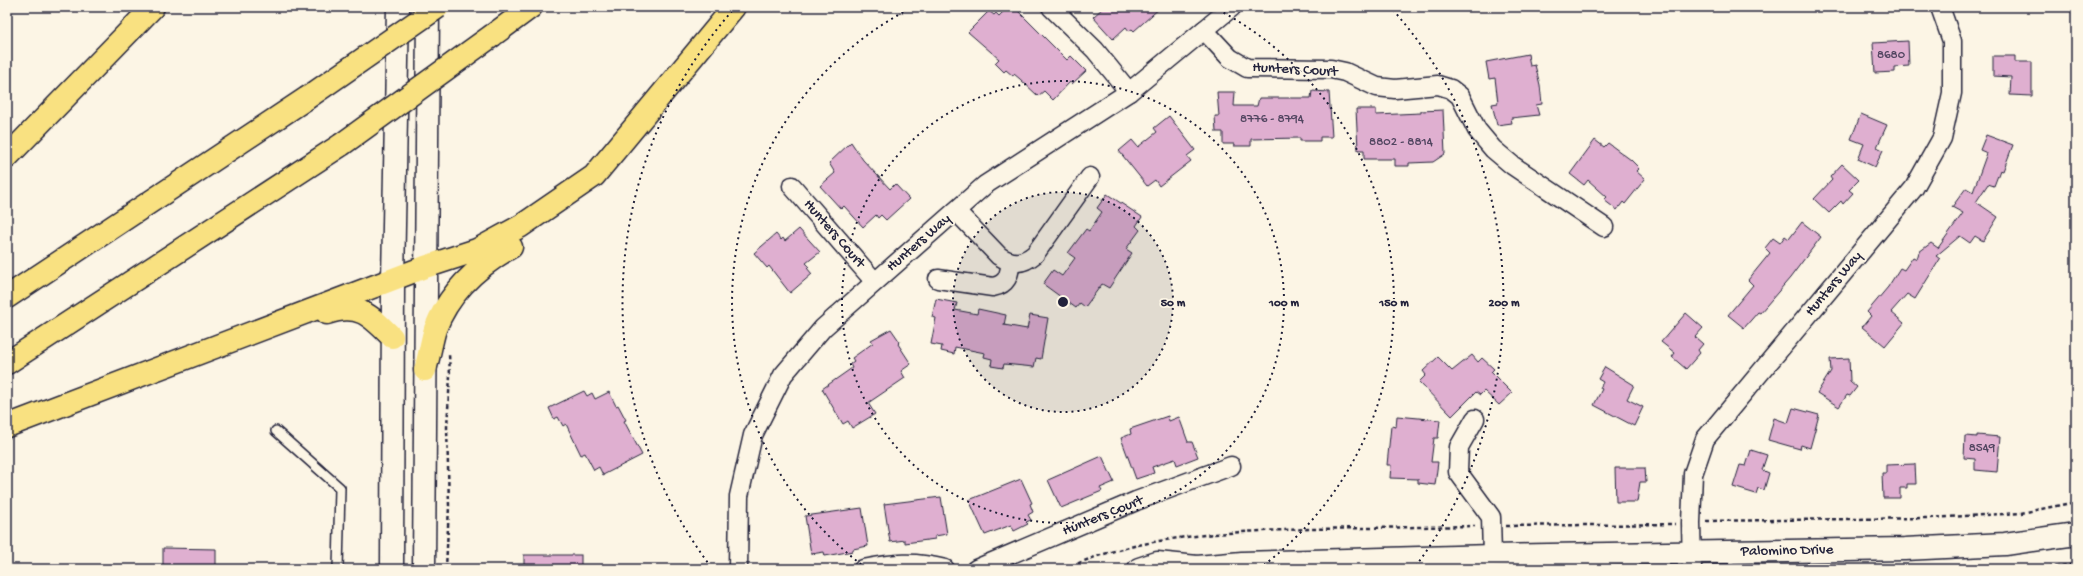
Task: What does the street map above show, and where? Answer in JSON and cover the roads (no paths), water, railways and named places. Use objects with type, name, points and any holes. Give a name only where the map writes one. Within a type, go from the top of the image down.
[{"type":"highway","points":[[7,157],[153,7]]},
{"type":"highway","points":[[7,297],[307,98],[438,7]]},
{"type":"highway","points":[[7,363],[341,145],[531,7]]},
{"type":"highway","points":[[7,426],[425,268],[477,250],[521,226],[594,176],[734,7]]},
{"type":"highway","points":[[425,370],[435,328],[462,284],[489,260],[556,216],[580,187]]},
{"type":"highway","points":[[253,333],[294,323],[334,310],[349,309],[363,311],[375,319],[392,337]]},
{"type":"street","points":[[392,569],[392,337],[398,7]]},
{"type":"street","points":[[424,569],[428,7]]},
{"type":"street","points":[[1051,7],[1095,50],[1129,92]]},
{"type":"street","name":"Hunters Way","points":[[738,569],[739,496],[753,435],[783,375],[823,328],[985,185],[1129,92],[1232,7]]},
{"type":"street","name":"Hunters Way","points":[[1692,561],[1691,523],[1693,474],[1705,439],[1914,188],[1942,138],[1952,92],[1952,41],[1940,7]]},
{"type":"street","name":"Hunters Court","points":[[1204,30],[1230,58],[1247,68],[1331,69],[1345,72],[1377,87],[1395,89],[1438,85],[1451,89],[1460,96],[1477,130],[1493,149],[1512,165],[1604,227]]},
{"type":"street","points":[[956,211],[999,256],[1011,262],[1017,263],[1027,260],[1035,254],[1090,177]]},
{"type":"street","name":"Hunters Court","points":[[792,186],[875,282]]},
{"type":"street","points":[[938,279],[994,287],[1002,285],[1008,278],[1011,262]]},
{"type":"street","points":[[1475,419],[1459,447],[1458,472],[1491,518],[1492,556]]},
{"type":"street","name":"Hunters Court","points":[[976,569],[1136,501],[1231,466]]},
{"type":"street","name":"Palomino Drive","points":[[1140,569],[1157,563],[1197,567],[1242,563],[1492,556],[1692,561],[1997,545],[2076,534]]},
{"type":"street","points":[[863,569],[905,562],[945,569]]},
{"type":"lane","points":[[276,431],[340,488],[338,569]]}]
